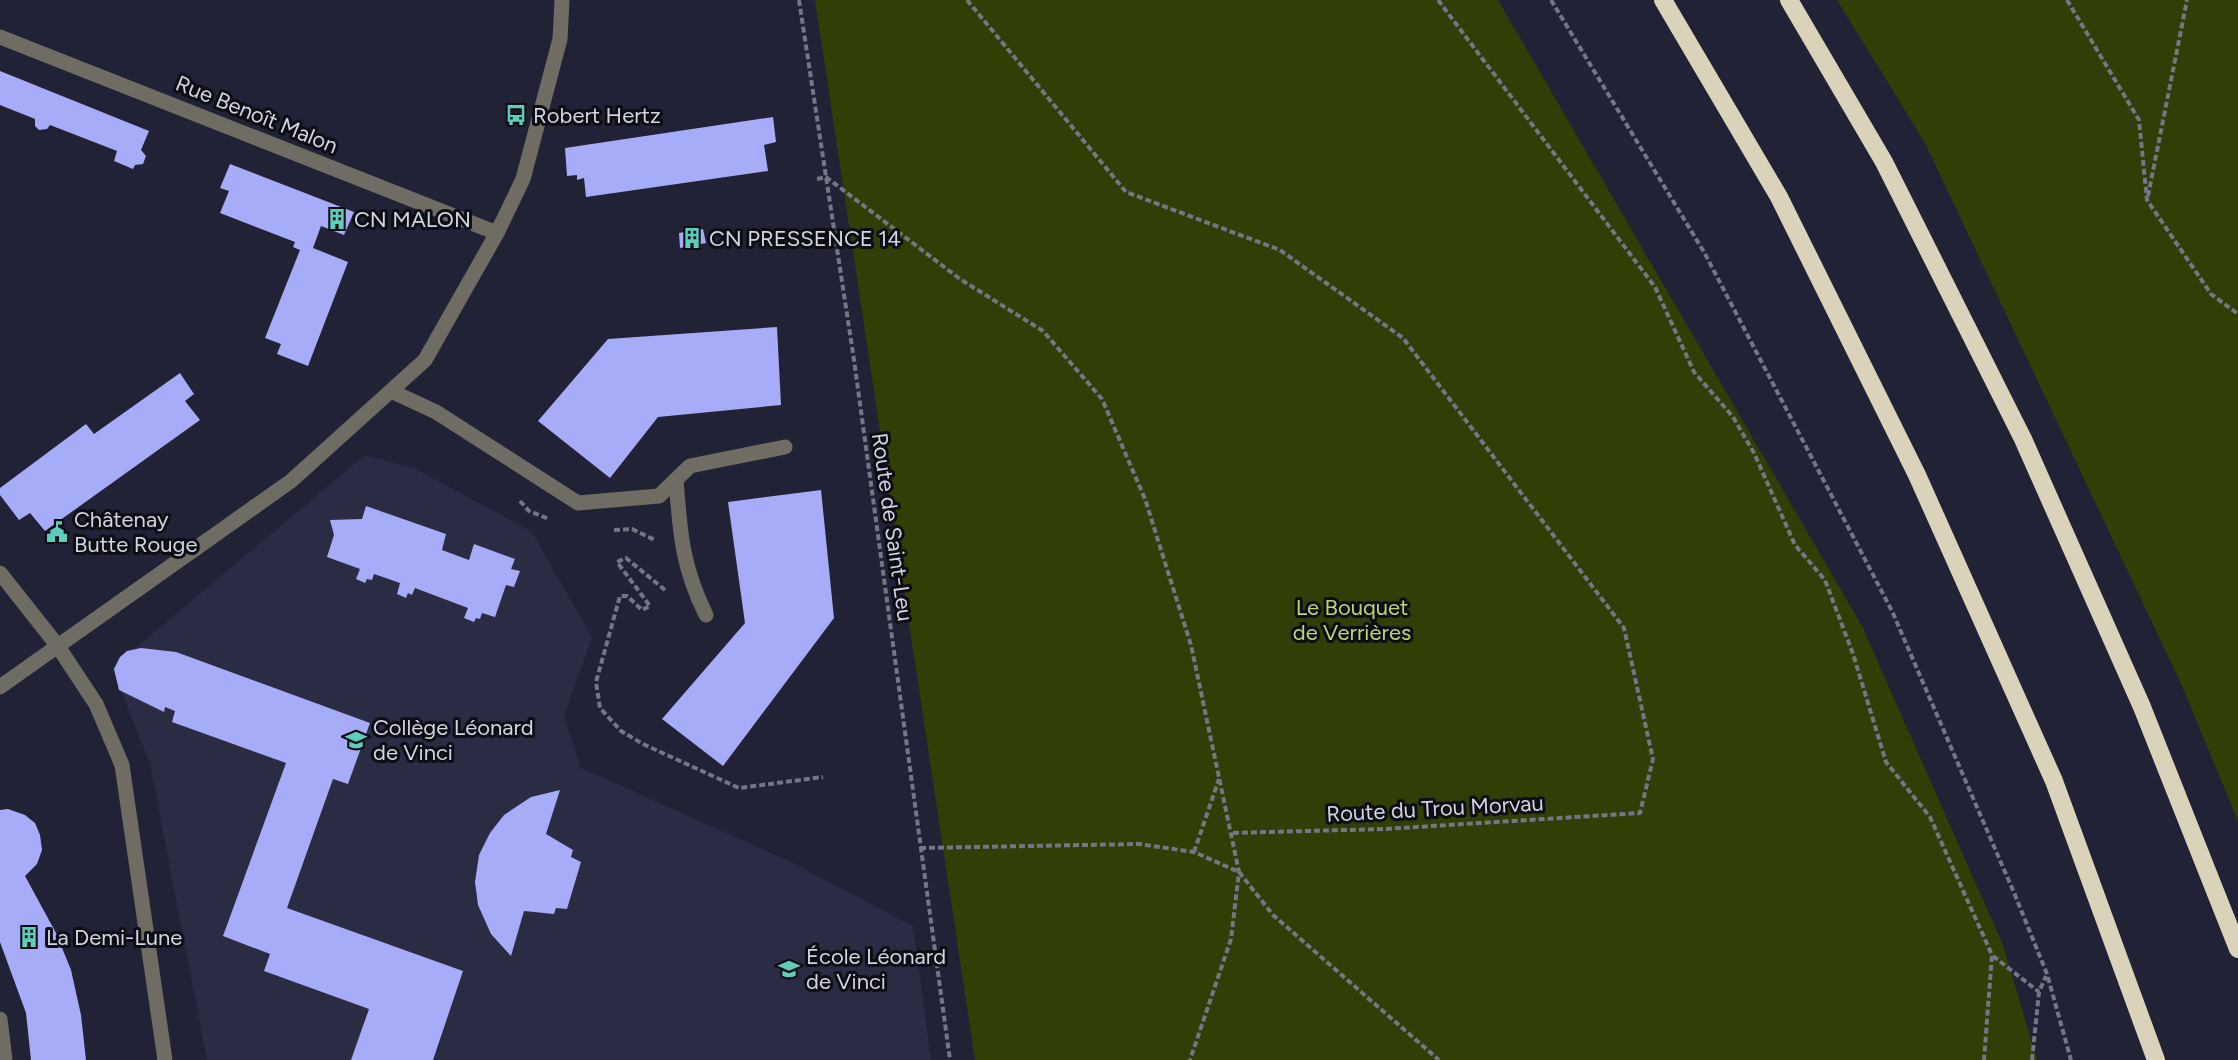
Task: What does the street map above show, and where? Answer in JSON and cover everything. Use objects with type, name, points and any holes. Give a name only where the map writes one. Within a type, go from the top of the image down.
[{"type":"highway","points":[[1663,0],[1779,197],[1917,476],[2054,781],[2156,1060]]},
{"type":"highway","points":[[1789,0],[1884,162],[2023,439],[2142,707],[2238,949]]},
{"type":"street","points":[[0,687],[291,481],[425,360],[497,233],[524,178],[537,136],[560,39],[562,0]]},
{"type":"street","name":"Rue Benoît Malon","points":[[0,37],[497,233]]},
{"type":"street","points":[[392,391],[436,412],[579,503],[659,496],[690,466],[785,447]]},
{"type":"street","points":[[675,480],[682,554],[693,588],[706,615]]},
{"type":"street","points":[[0,573],[57,645],[96,704],[122,765],[165,1060]]},
{"type":"street","points":[[0,1019],[5,1060]]},
{"type":"path","name":"Route de Saint-Leu","points":[[800,0],[856,372],[950,1060]]},
{"type":"path","name":"Route du Trou Morvau","points":[[967,0],[1126,192],[1280,250],[1403,338],[1624,628],[1653,759],[1640,813],[1384,829],[1230,833]]},
{"type":"path","points":[[1438,0],[1655,286],[1694,372],[1733,417],[1754,453],[1795,545],[1824,580],[1853,654],[1886,762],[1930,817],[1992,955],[2039,992]]},
{"type":"path","points":[[1551,0],[1704,252],[1892,611],[2047,974],[2071,1060]]},
{"type":"path","points":[[2067,0],[2139,120],[2147,200],[2211,294],[2238,314]]},
{"type":"path","points":[[2147,200],[2187,0]]},
{"type":"path","points":[[817,178],[826,177],[960,279],[1043,331],[1102,399],[1145,499],[1191,645],[1239,872],[1231,939],[1190,1060]]},
{"type":"path","points":[[693,588],[668,593],[626,558],[617,562],[650,606],[642,610],[627,596],[620,596],[596,682],[600,708],[621,731],[643,744],[739,788],[823,777]]},
{"type":"path","points":[[1194,852],[1219,778]]},
{"type":"path","points":[[920,848],[1139,844],[1194,852],[1239,872],[1273,915],[1439,1060]]},
{"type":"path","points":[[1984,1060],[1992,955]]},
{"type":"path","points":[[2032,1060],[2039,992],[2047,974]]},
{"type":"shaded area","name":"Collège Léonard de Vinci","points":[[365,455],[414,468],[531,531],[592,637],[564,716],[581,768],[789,861],[913,926],[931,1060],[207,1060],[150,764],[112,668]]},
{"type":"green space","name":"Le Bouquet de Verrières","points":[[815,0],[1498,0],[1862,626],[2003,945],[2037,1060],[975,1060]]},
{"type":"green space","points":[[1837,0],[2238,0],[2238,821],[2183,688],[1925,143]]},
{"type":"building","points":[[0,71],[149,131],[141,150],[146,156],[143,164],[135,165],[133,169],[114,161],[117,151],[50,125],[47,129],[39,130],[35,126],[35,119],[0,105]]},
{"type":"building","points":[[773,117],[776,142],[764,145],[768,171],[586,197],[584,178],[577,180],[577,175],[567,176],[565,148]]},
{"type":"building","points":[[230,164],[354,212],[344,235],[321,226],[313,248],[348,262],[308,366],[277,354],[281,344],[265,338],[300,250],[293,247],[295,242],[220,213],[229,191],[220,188]]},
{"type":"building","name":"CN PRESSENCE 14","points":[[703,229],[706,243],[680,248],[679,233]]},
{"type":"building","points":[[777,327],[781,405],[658,417],[610,478],[538,421],[608,339]]},
{"type":"building","points":[[180,373],[194,394],[185,401],[200,420],[45,531],[30,513],[19,520],[0,495],[0,488],[86,424],[94,434]]},
{"type":"building","points":[[821,490],[834,618],[723,766],[662,719],[745,623],[728,502]]},
{"type":"building","points":[[366,506],[446,534],[442,550],[469,560],[474,544],[515,559],[511,569],[520,571],[514,587],[506,585],[495,617],[482,613],[480,619],[476,618],[474,622],[464,618],[468,608],[415,588],[412,595],[408,593],[406,598],[397,594],[400,583],[374,574],[372,580],[367,579],[365,583],[356,579],[360,569],[327,557],[334,535],[330,520],[362,519]]},
{"type":"building","points":[[141,648],[176,652],[370,723],[348,784],[333,779],[287,908],[463,971],[433,1060],[351,1060],[369,1009],[264,971],[270,954],[223,936],[286,763],[172,722],[175,711],[165,707],[164,712],[119,690],[114,669],[120,657],[127,651]]},
{"type":"building","points":[[560,790],[546,834],[573,850],[571,857],[581,862],[567,909],[556,908],[554,914],[524,911],[511,956],[491,934],[478,905],[475,882],[479,855],[490,833],[504,815],[531,797]]},
{"type":"building","name":"La Demi-Lune","points":[[8,809],[25,815],[35,823],[40,835],[42,850],[37,864],[25,876],[56,933],[71,970],[81,1015],[86,1060],[31,1060],[26,1013],[0,942],[0,810]]},
{"type":"place","name":"Robert Hertz","points":[[516,115]]},
{"type":"place","name":"CN MALON","points":[[337,219]]},
{"type":"place","name":"CN PRESSENCE 14","points":[[692,238]]},
{"type":"place","name":"Châtenay Butte Rouge","points":[[57,532]]},
{"type":"place","name":"Collège Léonard de Vinci","points":[[356,740]]},
{"type":"place","name":"La Demi-Lune","points":[[29,937]]},
{"type":"place","name":"École Léonard de Vinci","points":[[789,969]]}]
